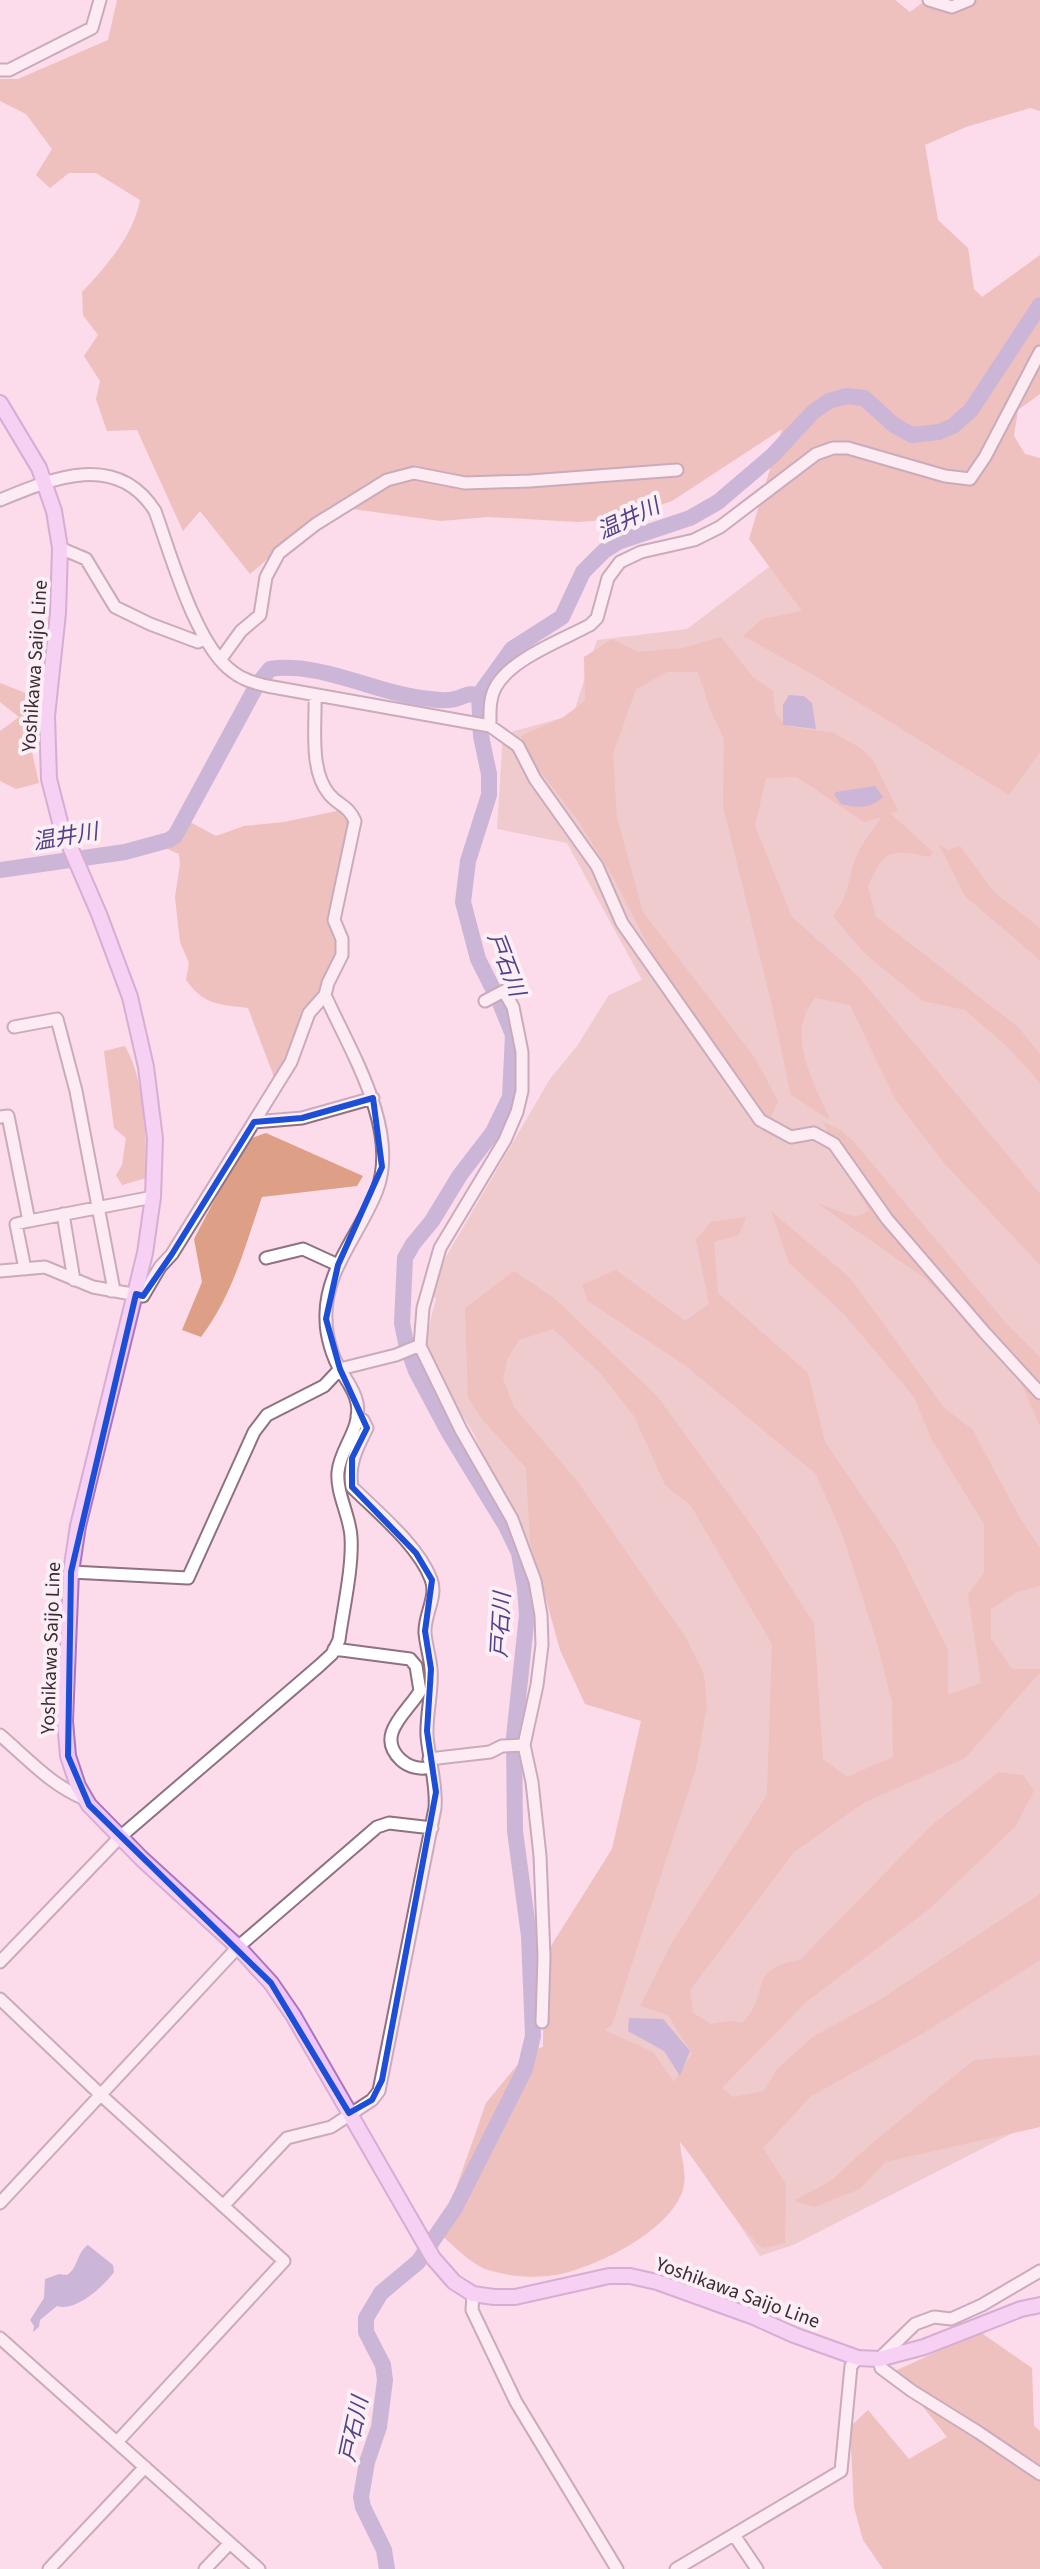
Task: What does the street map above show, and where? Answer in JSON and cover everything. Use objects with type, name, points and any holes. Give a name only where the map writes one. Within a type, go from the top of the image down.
[{"type":"main road","name":"Yoshikawa Saijo Line","points":[[0,403],[44,482],[54,511],[60,548],[58,613],[46,739],[49,779],[71,852],[99,914],[130,997],[146,1067],[155,1139],[153,1197],[145,1253],[78,1526],[71,1572],[65,1721],[68,1756],[85,1799],[120,1837],[238,1947],[271,1983],[293,2015],[420,2238],[454,2282],[473,2294],[515,2297],[609,2276],[630,2276],[657,2282],[858,2358],[879,2359],[924,2347],[1021,2309],[1040,2305]]},
{"type":"street","points":[[0,70],[9,70],[92,28],[100,0]]},
{"type":"street","points":[[929,0],[952,7],[969,0]]},
{"type":"street","points":[[490,726],[490,702],[501,679],[517,665],[590,625],[597,618],[608,578],[620,562],[641,552],[694,540],[720,527],[816,454],[833,448],[848,448],[945,476],[970,479],[985,457],[1040,352]]},
{"type":"street","points":[[220,660],[241,631],[260,615],[266,577],[279,553],[316,524],[387,480],[414,473],[465,483],[677,470]]},
{"type":"street","points":[[0,500],[44,482],[84,475],[115,475],[144,494],[155,511],[204,638],[231,671],[267,686],[490,726],[518,746],[535,779],[597,866],[622,923],[760,1120],[791,1137],[814,1133],[834,1144],[887,1219],[1040,1393]]},
{"type":"street","points":[[60,548],[86,559],[115,607],[180,636],[198,642],[204,638]]},
{"type":"street","points":[[0,1271],[45,1267],[111,1291],[143,1296],[291,1062],[309,1013],[325,995],[342,955],[342,939],[334,920],[355,821],[350,810],[330,795],[322,783],[316,752],[315,696]]},
{"type":"street","points":[[485,1001],[504,991],[513,1007],[522,1052],[522,1091],[505,1140],[440,1248],[423,1308],[420,1346],[461,1430],[512,1519],[535,1581],[542,1645],[524,1745],[532,1782],[540,1856],[542,2022]]},
{"type":"street","points":[[0,1962],[120,1837],[319,1666],[339,1640],[351,1540],[337,1477],[339,1462],[353,1435],[358,1403],[340,1369],[326,1319],[328,1294],[338,1265],[378,1189],[382,1144],[373,1098],[325,995]]},
{"type":"street","points":[[14,1027],[57,1019],[76,1091],[113,1285],[111,1291]]},
{"type":"street","points":[[254,1122],[302,1118],[373,1098]]},
{"type":"street","points":[[0,1117],[8,1116],[29,1221]]},
{"type":"street","points":[[25,1269],[16,1224],[153,1197]]},
{"type":"street","points":[[63,1214],[74,1280]]},
{"type":"street","points":[[266,1258],[303,1249],[338,1265]]},
{"type":"street","points":[[71,1572],[188,1578],[254,1432],[267,1415],[324,1386],[340,1369],[418,1346]]},
{"type":"street","points":[[223,2206],[287,2138],[331,2127],[372,2100],[382,2080],[432,1828],[436,1792],[429,1763],[427,1713],[431,1669],[425,1631],[433,1595],[432,1580],[416,1553],[352,1487],[352,1458],[367,1428],[357,1416]]},
{"type":"street","points":[[334,1649],[410,1659],[416,1666],[420,1691],[391,1732],[390,1741],[395,1754],[404,1763],[421,1770],[429,1763],[490,1752],[502,1746],[524,1745]]},
{"type":"street","points":[[0,1735],[50,1779],[85,1799]]},
{"type":"street","points":[[0,2203],[238,1947],[377,1827],[389,1823],[432,1828]]},
{"type":"street","points":[[0,1999],[284,2261],[117,2442]]},
{"type":"street","points":[[1040,2271],[951,2319],[934,2317],[915,2324],[879,2359],[881,2368],[903,2385],[1040,2474]]},
{"type":"street","points":[[473,2294],[472,2310],[516,2402],[617,2569]]},
{"type":"street","points":[[0,2338],[259,2569]]},
{"type":"street","points":[[676,2569],[841,2471],[851,2366],[858,2358]]},
{"type":"street","points":[[49,2569],[145,2467]]},
{"type":"street","points":[[734,2535],[757,2569]]},
{"type":"street","points":[[205,2569],[230,2543]]},
{"type":"highlighted area","points":[[373,1098],[382,1167],[338,1265],[326,1319],[340,1369],[367,1428],[352,1458],[352,1487],[416,1553],[432,1580],[425,1631],[431,1669],[427,1731],[436,1792],[382,2080],[372,2100],[349,2113],[271,1983],[89,1805],[68,1756],[71,1572],[136,1294],[143,1296],[172,1254],[254,1122],[302,1118]]},
{"type":"shaded area","points":[[117,0],[895,0],[910,12],[926,0],[1040,0],[1040,111],[1030,108],[966,127],[925,145],[938,220],[968,248],[974,289],[982,297],[1040,255],[1040,394],[1018,410],[1014,436],[1025,454],[1040,458],[1040,752],[1009,795],[817,677],[743,636],[762,619],[802,611],[749,539],[782,429],[672,501],[621,519],[577,522],[488,517],[441,521],[330,506],[250,574],[200,511],[183,531],[137,430],[107,431],[96,399],[100,381],[84,356],[98,335],[83,315],[82,292],[109,262],[125,238],[140,200],[96,173],[69,173],[50,188],[36,175],[52,149],[26,114],[0,101],[0,79],[18,79],[108,40]]},
{"type":"shaded area","points":[[1040,506],[1040,2119],[793,2245],[760,2256],[694,2155],[603,2030],[654,1723],[587,1691],[474,1434],[422,1352],[436,1299],[427,1289],[550,1079],[577,1046],[609,995],[642,980],[567,843],[497,829],[503,734],[573,715],[597,640],[687,629],[811,535]]},
{"type":"shaded area","points":[[721,637],[753,677],[773,691],[775,713],[787,726],[834,733],[862,749],[874,762],[898,811],[891,814],[933,852],[930,857],[890,854],[879,864],[868,886],[876,917],[1018,1027],[1040,1054],[1040,1083],[1008,1047],[965,1010],[923,1001],[865,954],[833,916],[845,894],[859,850],[882,817],[864,822],[797,777],[766,778],[755,826],[792,917],[858,976],[1040,1194],[1040,1265],[945,1164],[895,1099],[850,1005],[815,998],[802,1028],[805,1059],[830,1120],[791,1095],[723,806],[724,739],[698,672],[667,672],[636,689],[613,754],[617,818],[643,912],[755,1058],[778,1101],[767,1126],[651,951],[612,875],[577,819],[533,762],[521,736],[562,718],[585,701],[584,657],[612,639],[638,652],[683,648]]},
{"type":"shaded area","points":[[0,683],[36,697],[30,743],[39,783],[16,789],[0,781],[0,731],[19,717],[0,702]]},
{"type":"shaded area","points":[[789,695],[804,696],[812,703],[816,729],[783,725],[783,705]]},
{"type":"shaded area","points":[[875,786],[883,797],[869,806],[841,804],[834,794],[836,792]]},
{"type":"shaded area","points":[[342,810],[351,822],[330,916],[341,949],[287,1060],[274,1077],[248,1008],[206,999],[186,980],[189,963],[180,942],[175,897],[179,854],[163,847],[175,839],[188,821],[216,836],[244,826],[284,822]]},
{"type":"shaded area","points":[[939,845],[948,850],[960,846],[994,892],[1040,928],[1040,960],[964,895]]},
{"type":"shaded area","points":[[125,1046],[141,1093],[146,1178],[122,1185],[116,1175],[122,1165],[126,1138],[114,1128],[104,1051]]},
{"type":"shaded area","points":[[823,1122],[853,1141],[1005,1322],[1040,1357],[1040,1426],[1012,1362],[923,1277],[817,1203],[855,1217],[869,1211],[841,1163]]},
{"type":"shaded area","points":[[266,1133],[363,1176],[357,1186],[262,1197],[237,1270],[212,1321],[201,1337],[182,1330],[202,1282],[194,1239],[246,1140]]},
{"type":"shaded area","points":[[771,1211],[851,1279],[944,1408],[972,1429],[1020,1518],[1040,1548],[1040,1586],[1017,1592],[991,1609],[991,1638],[1012,1669],[1040,1669],[1040,1672],[965,1758],[865,1802],[794,1852],[690,1990],[693,2013],[711,2024],[729,2021],[742,2023],[751,2013],[761,1984],[772,1970],[800,1960],[932,1825],[999,1772],[1023,1775],[1034,1791],[1015,1827],[928,1910],[806,2002],[722,2088],[733,2097],[764,2091],[777,2069],[814,2036],[878,2001],[1040,1894],[1040,1960],[920,2035],[810,2097],[763,2148],[786,2184],[785,2243],[762,2248],[729,2210],[680,2142],[684,2175],[681,2195],[672,2209],[646,2234],[612,2255],[561,2274],[524,2276],[488,2270],[469,2259],[440,2234],[486,2103],[528,2052],[543,2047],[544,1957],[612,1849],[641,1721],[585,1704],[560,1650],[530,1541],[526,1468],[482,1419],[468,1397],[465,1308],[514,1271],[554,1298],[657,1396],[756,1532],[814,1624],[823,1759],[847,1777],[893,1757],[892,1702],[843,1536],[816,1474],[686,1366],[588,1301],[582,1285],[616,1270],[685,1321],[709,1304],[696,1240],[711,1222],[746,1217],[739,1235],[714,1242],[718,1293],[808,1373],[825,1442],[898,1549],[948,1650],[948,1695],[981,1683],[968,1594],[984,1573],[984,1524],[931,1438],[914,1397],[844,1314],[789,1263]],"holes":[[[553,1329],[599,1372],[634,1416],[665,1485],[691,1506],[772,1644],[767,1795],[671,1944],[640,2006],[668,2015],[692,2054],[674,2082],[653,2052],[604,2030],[612,2025],[696,1768],[707,1706],[704,1675],[686,1638],[578,1482],[514,1407],[503,1379],[507,1360],[519,1340]]]},
{"type":"shaded area","points":[[629,2018],[663,2019],[690,2051],[680,2076],[664,2051],[628,2031]]},
{"type":"shaded area","points":[[1040,2055],[1040,2127],[885,2162],[860,2189],[814,2207],[794,2201],[832,2180],[974,2060]]},
{"type":"shaded area","points":[[88,2245],[113,2265],[114,2272],[80,2302],[57,2306],[40,2320],[39,2327],[33,2332],[34,2326],[30,2320],[44,2298],[45,2279],[59,2274],[67,2275]]},
{"type":"shaded area","points":[[980,2332],[1032,2368],[1034,2426],[1040,2431],[1040,2569],[883,2569],[863,2540],[854,2507],[850,2427],[868,2410],[909,2459],[947,2437],[895,2371]]},
{"type":"waterway","name":"温井川","points":[[479,695],[512,649],[562,617],[583,572],[604,551],[618,542],[690,518],[718,502],[773,455],[813,412],[829,401],[847,396],[864,398],[894,425],[912,435],[939,432],[953,426],[971,410],[1040,305]]},
{"type":"waterway","name":"温井川","points":[[0,870],[125,852],[175,836],[257,685],[270,669],[309,670],[391,692],[433,699],[479,695]]},
{"type":"waterway","name":"戸石川","points":[[387,2569],[384,2550],[361,2497],[367,2462],[379,2427],[385,2380],[383,2365],[366,2332],[366,2318],[381,2293],[418,2262],[455,2208],[525,2069],[533,2036],[529,1936],[515,1831],[514,1737],[527,1615],[519,1553],[416,1371],[402,1323],[405,1258],[460,1175],[493,1132],[510,1097],[513,1035],[478,959],[463,902],[468,861],[489,795],[479,695]]}]
